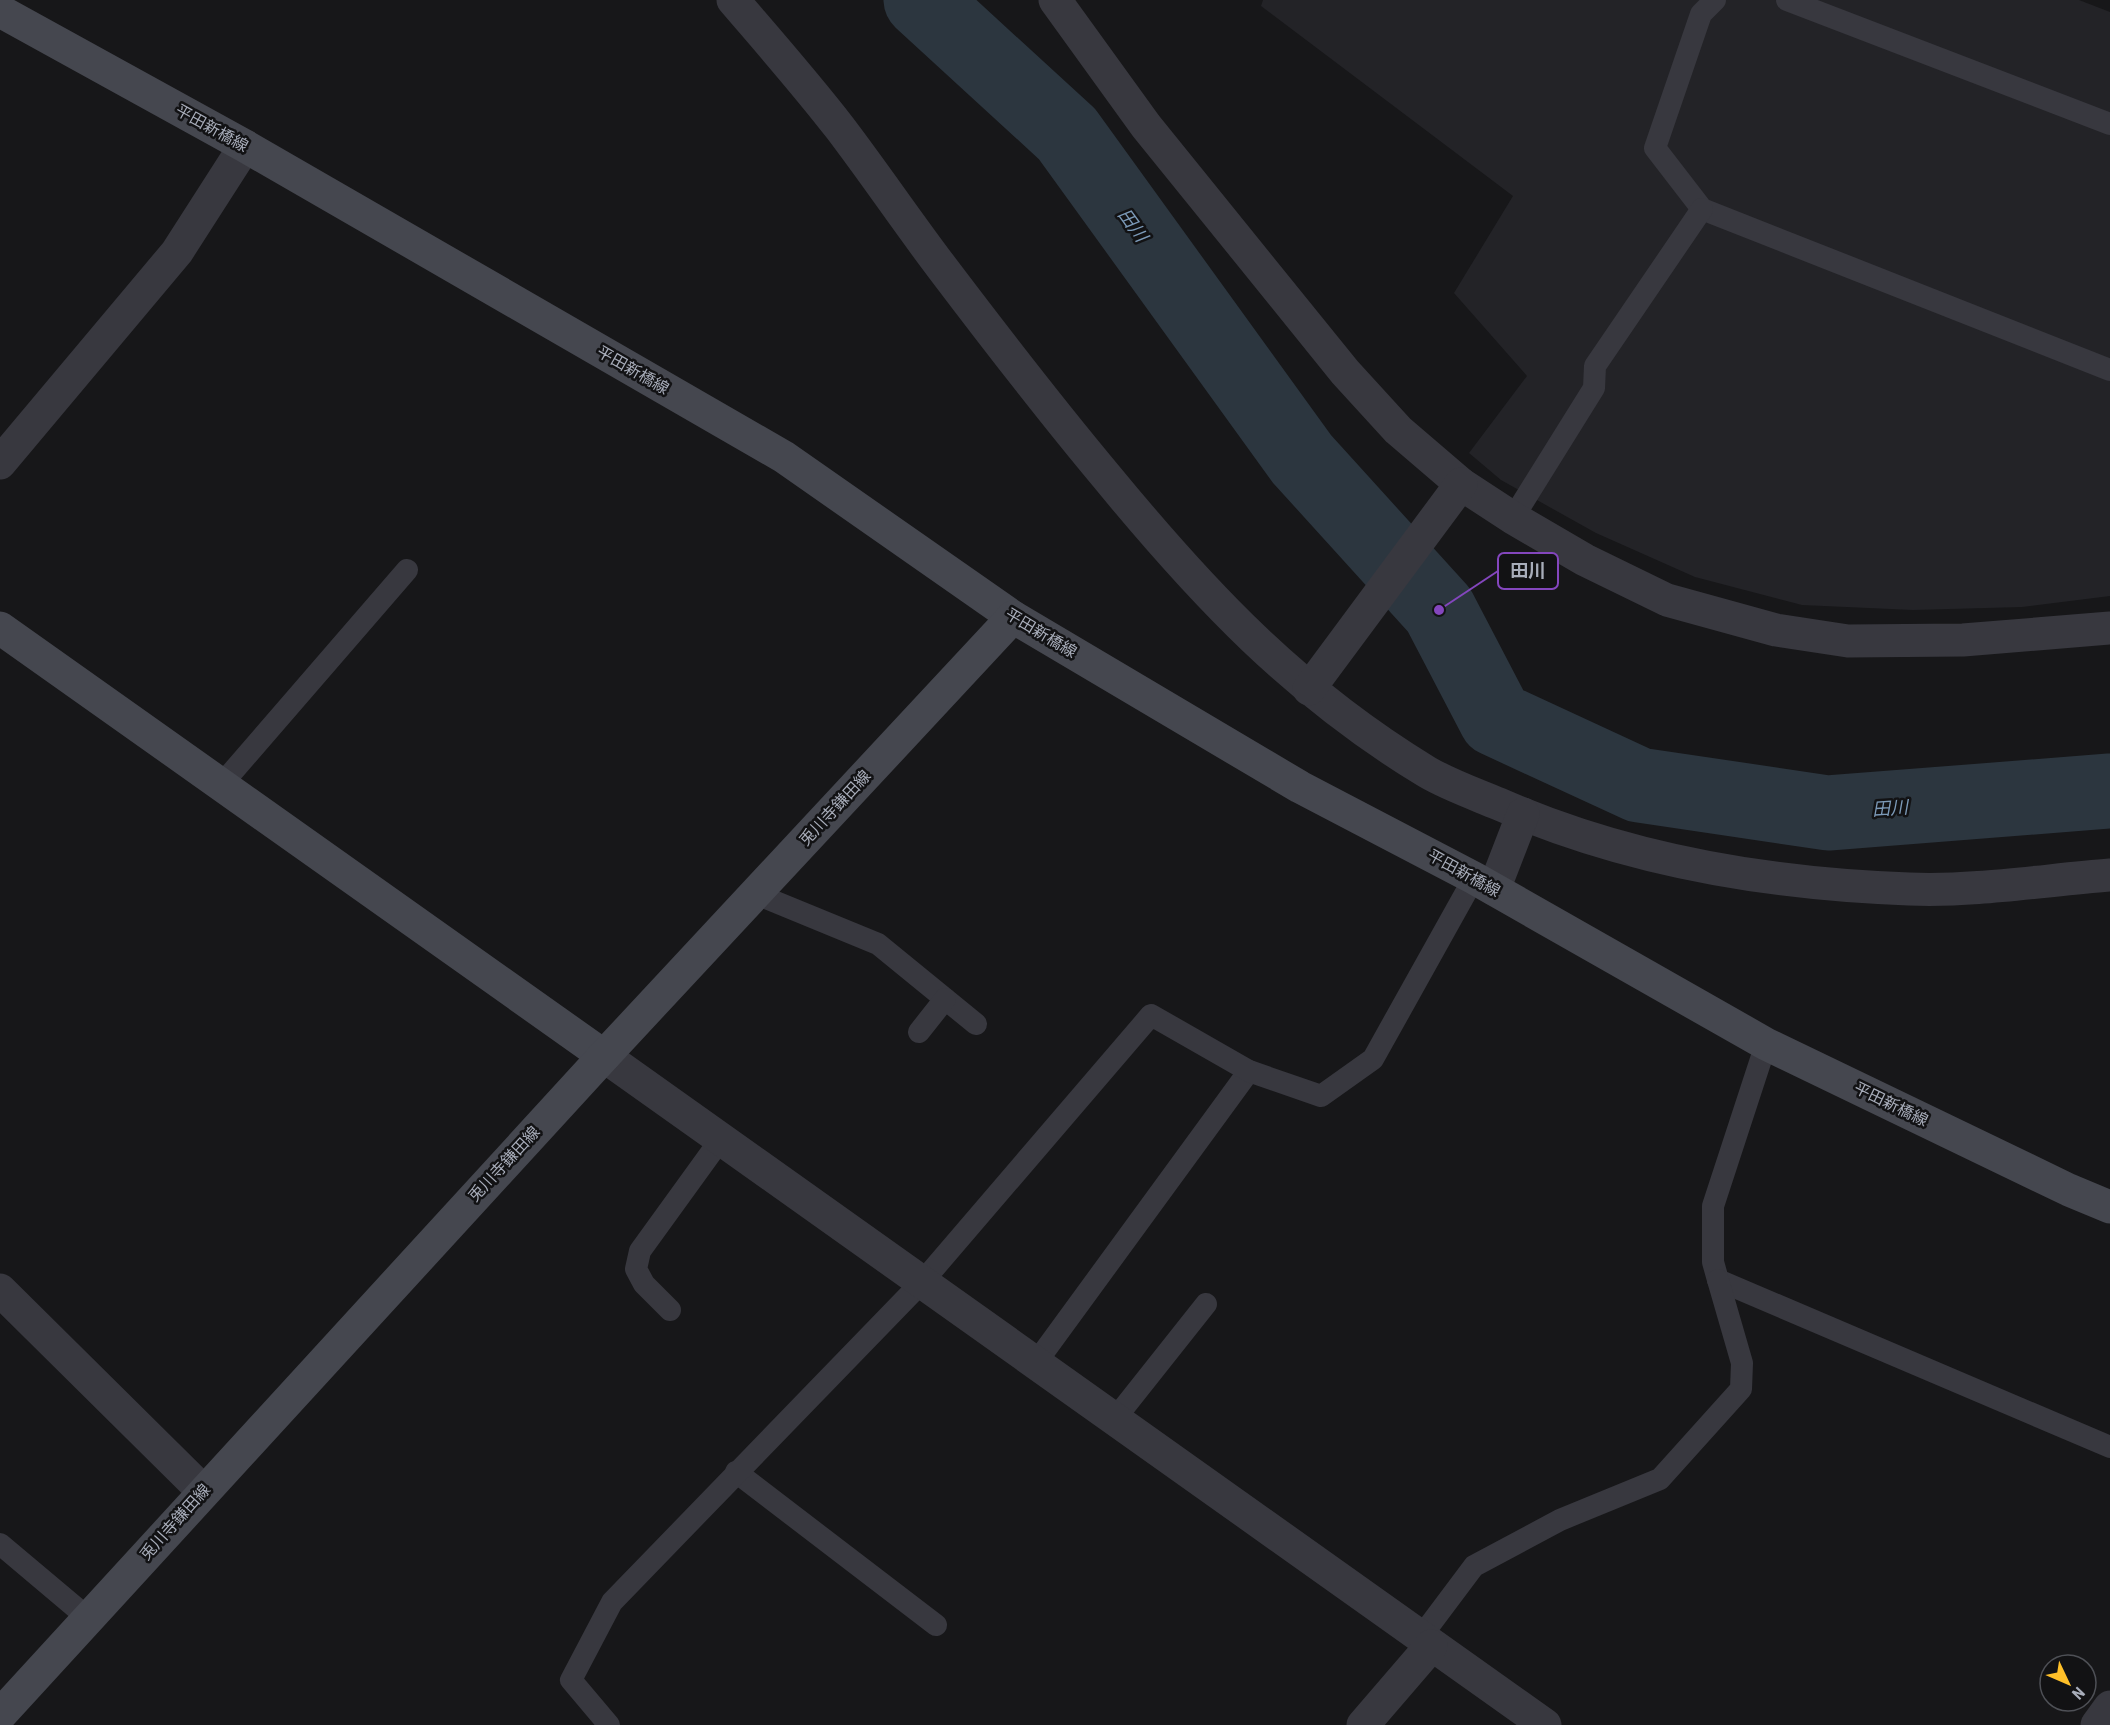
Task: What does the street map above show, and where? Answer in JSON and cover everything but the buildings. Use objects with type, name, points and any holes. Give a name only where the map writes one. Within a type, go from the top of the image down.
[{"type":"main road","name":"平田新橋線","points":[[0,11],[245,146],[784,457],[1013,617],[1300,787],[1484,883],[1766,1044],[2069,1190],[2110,1207]]},
{"type":"main road","name":"兎川寺鎌田線","points":[[0,1715],[604,1056],[1013,617]]},
{"type":"main road","points":[[0,628],[604,1056]]},
{"type":"street","points":[[732,0],[838,125],[950,278],[1061,421],[1159,541],[1233,621],[1431,774],[1523,814],[1599,842],[1686,864],[1774,880],[1913,890],[2110,875]]},
{"type":"street","points":[[1055,0],[1146,126],[1345,372],[1455,491],[1513,518],[1584,560],[1666,600],[1776,630],[1848,641],[1952,640],[2110,628]]},
{"type":"street","points":[[0,463],[177,252],[245,146]]},
{"type":"street","points":[[1313,683],[1455,491]]},
{"type":"street","points":[[1484,883],[1523,814]]},
{"type":"street","points":[[604,1056],[1545,1725]]},
{"type":"street","points":[[0,1290],[203,1491]]},
{"type":"street","points":[[1363,1725],[1426,1642]]},
{"type":"street","points":[[2097,1725],[2110,1707]]},
{"type":"lane","points":[[1716,0],[1701,14],[1655,148],[1702,209],[2110,370]]},
{"type":"lane","points":[[1787,0],[2110,124]]},
{"type":"lane","points":[[1513,518],[1594,388],[1595,366],[1702,209]]},
{"type":"lane","points":[[221,785],[407,570]]},
{"type":"lane","points":[[609,1725],[571,1680],[612,1602],[923,1281],[1151,1015],[1249,1071],[1321,1096],[1372,1059],[1484,883]]},
{"type":"lane","points":[[756,894],[878,944],[976,1024]]},
{"type":"lane","points":[[919,1032],[945,999]]},
{"type":"lane","points":[[1426,1642],[1474,1566],[1560,1520],[1660,1479],[1741,1389],[1742,1363],[1713,1262],[1713,1206],[1766,1044]]},
{"type":"lane","points":[[1035,1364],[1249,1071]]},
{"type":"lane","points":[[670,1310],[644,1284],[636,1269],[640,1251],[721,1139]]},
{"type":"lane","points":[[1718,1280],[2110,1447]]},
{"type":"lane","points":[[1114,1420],[1206,1304]]},
{"type":"lane","points":[[736,1472],[936,1624]]},
{"type":"lane","points":[[0,1544],[88,1617]]},
{"type":"shaded area","points":[[1263,0],[2079,0],[2110,12],[2110,596],[2022,607],[1913,610],[1802,605],[1695,577],[1596,533],[1501,480],[1469,453],[1527,376],[1454,293],[1513,196],[1261,6]]},
{"type":"waterway","name":"田川","points":[[921,0],[1067,134],[1302,459],[1439,610],[1496,719],[1639,785],[1828,813],[2110,791]]},
{"type":"place","name":"田川","points":[[1439,610]]}]
